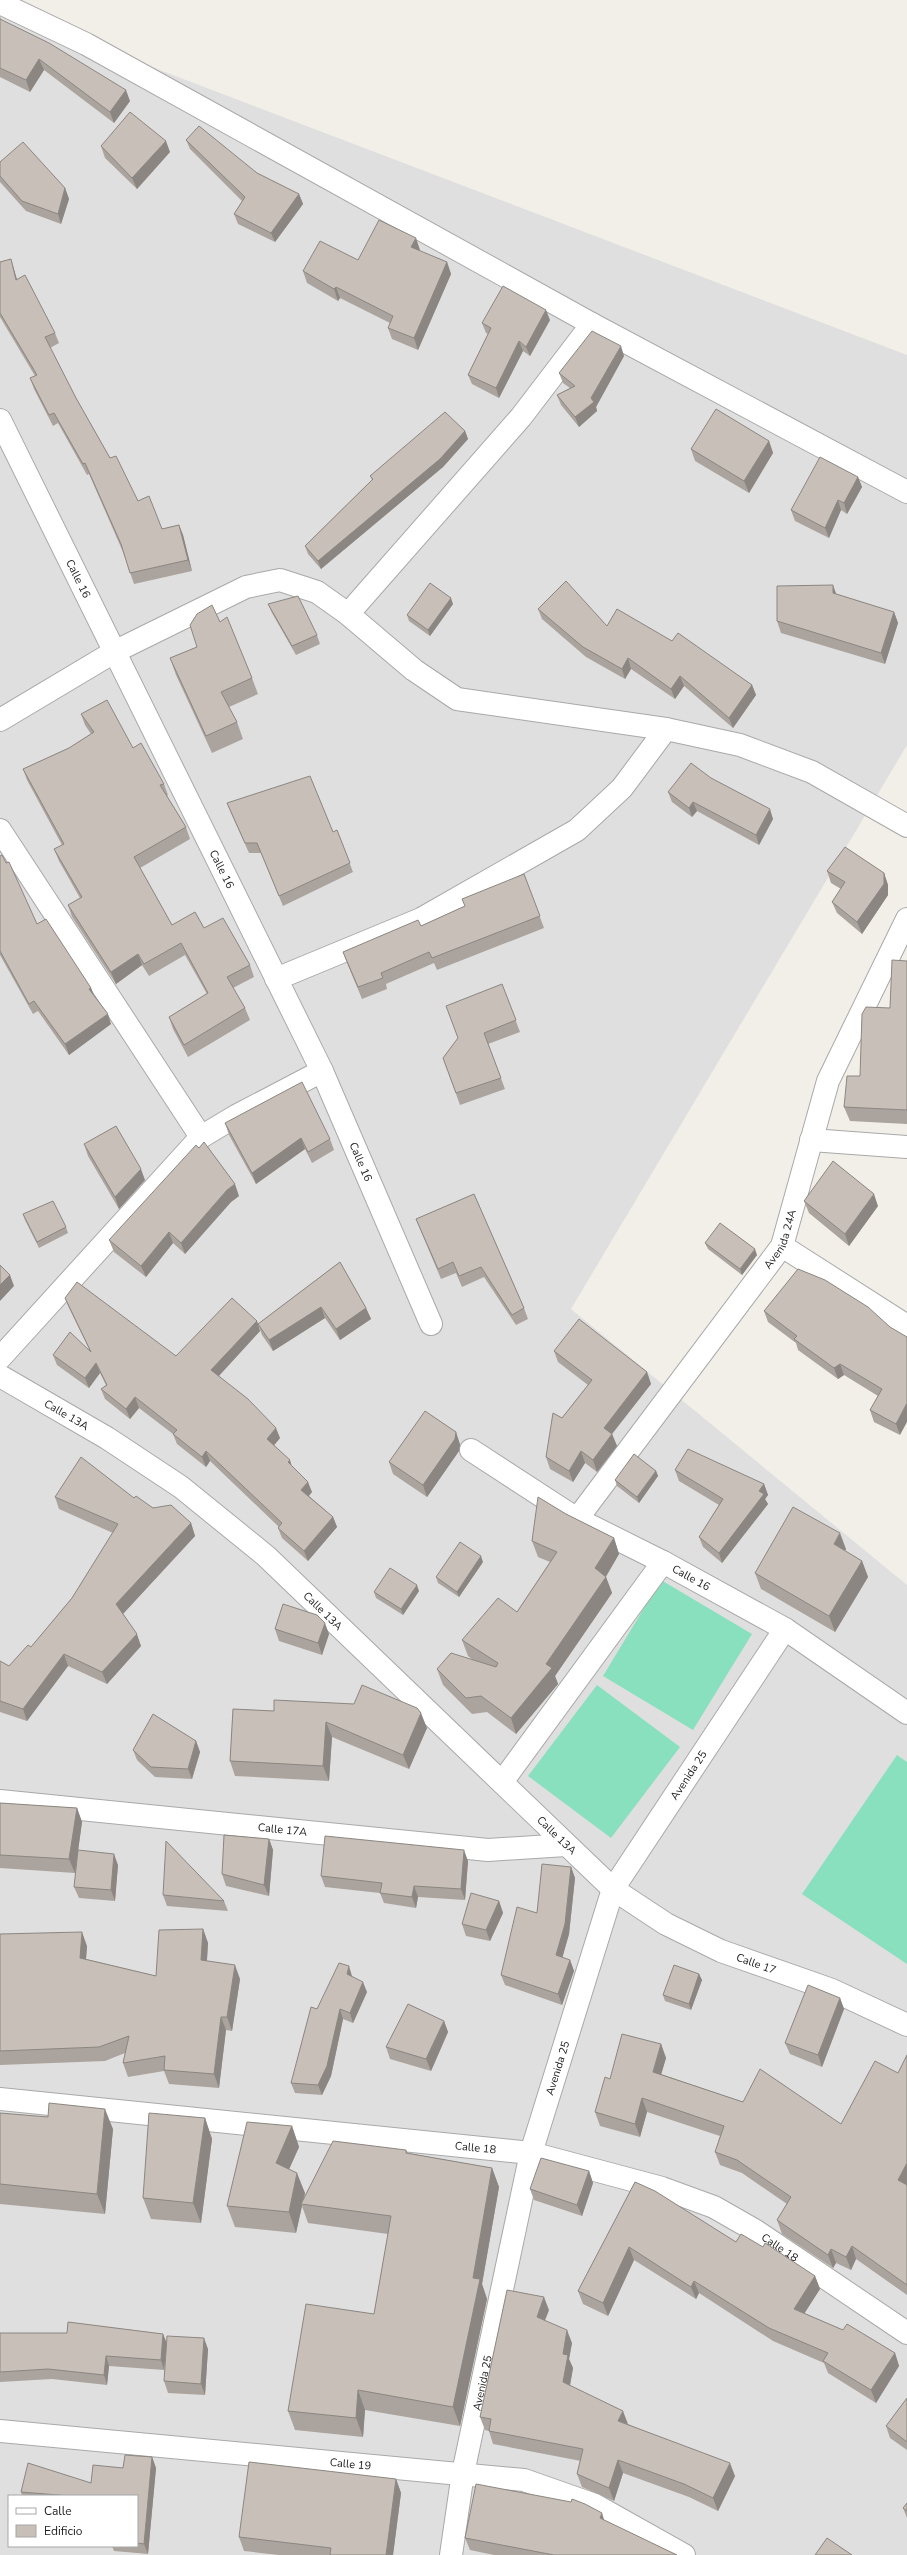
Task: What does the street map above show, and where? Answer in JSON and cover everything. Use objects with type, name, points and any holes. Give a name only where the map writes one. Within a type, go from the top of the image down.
[{"type":"street","points":[[0,3],[86,44],[592,324],[907,492]]},
{"type":"street","points":[[348,614],[522,416],[592,324]]},
{"type":"street","name":"Calle 16","points":[[0,420],[322,1071],[431,1324]]},
{"type":"street","points":[[0,720],[114,652],[246,587],[280,580],[317,592],[348,614],[414,670],[457,699],[666,729],[740,746],[812,772],[907,826]]},
{"type":"street","points":[[276,979],[421,919],[577,830],[622,788],[666,729]]},
{"type":"street","points":[[0,830],[200,1137]]},
{"type":"street","name":"Avenida 24A","points":[[577,1518],[782,1246],[828,1081],[907,918]]},
{"type":"street","points":[[0,1358],[200,1137],[236,1116],[322,1071]]},
{"type":"street","points":[[811,1140],[907,1148]]},
{"type":"street","points":[[782,1246],[907,1326]]},
{"type":"street","name":"Calle 13A","points":[[0,1376],[107,1438],[181,1487],[266,1556],[613,1889]]},
{"type":"street","name":"Calle 16","points":[[470,1450],[577,1518],[663,1562],[785,1630],[907,1713]]},
{"type":"street","points":[[502,1782],[663,1562]]},
{"type":"street","name":"Avenida 25","points":[[450,2555],[463,2473],[531,2153],[613,1889],[785,1630]]},
{"type":"street","name":"Calle 17A","points":[[0,1801],[488,1850],[566,1845]]},
{"type":"street","name":"Calle 17","points":[[613,1889],[666,1924],[721,1951],[832,1990],[907,2025]]},
{"type":"street","name":"Calle 18","points":[[0,2099],[531,2153],[662,2188],[714,2207],[756,2231],[907,2333]]},
{"type":"street","name":"Calle 19","points":[[0,2431],[463,2473],[524,2480],[595,2504],[684,2555]]},
{"type":"shaded area","points":[[0,9],[907,355],[907,745],[571,1309],[907,1585],[907,2555],[0,2555]]},
{"type":"green space","points":[[661,1580],[752,1634],[693,1730],[603,1676]]},
{"type":"green space","points":[[597,1685],[680,1747],[611,1838],[528,1776]]},
{"type":"green space","points":[[897,1755],[907,1762],[907,1964],[802,1894]]},
{"type":"building","points":[[0,19],[49,43],[126,90],[110,112],[39,59],[26,80],[0,68]]},
{"type":"building","points":[[130,112],[166,141],[132,178],[101,146]]},
{"type":"building","points":[[199,126],[257,173],[299,194],[271,233],[234,214],[245,197],[186,140]]},
{"type":"building","points":[[23,142],[65,188],[58,214],[22,201],[0,176],[0,162]]},
{"type":"building","points":[[379,220],[416,238],[411,247],[447,262],[414,338],[388,328],[393,316],[336,287],[334,289],[303,271],[320,241],[358,260]]},
{"type":"building","points":[[11,259],[16,280],[25,275],[55,333],[45,337],[76,398],[110,458],[116,456],[138,501],[149,496],[162,529],[179,525],[188,560],[130,573],[121,544],[85,463],[83,464],[54,413],[49,415],[30,378],[37,375],[0,313],[0,262]]},
{"type":"building","points":[[503,286],[546,310],[526,347],[519,341],[496,388],[468,375],[491,328],[482,323]]},
{"type":"building","points":[[592,331],[621,346],[591,398],[594,402],[575,417],[557,395],[575,386],[559,373]]},
{"type":"building","points":[[716,409],[769,441],[744,481],[691,449]]},
{"type":"building","points":[[445,412],[465,431],[440,459],[318,561],[305,546],[373,479],[370,476]]},
{"type":"building","points":[[820,457],[858,477],[844,503],[838,500],[825,528],[791,510]]},
{"type":"building","points":[[566,581],[607,626],[617,609],[672,641],[678,633],[752,685],[729,718],[680,676],[671,689],[628,658],[622,669],[583,647],[538,609]]},
{"type":"building","points":[[430,583],[451,598],[428,630],[407,615]]},
{"type":"building","points":[[833,585],[833,593],[894,612],[881,653],[777,621],[777,586]]},
{"type":"building","points":[[298,596],[317,635],[292,646],[268,604]]},
{"type":"building","points":[[212,605],[220,622],[227,617],[252,678],[221,692],[237,722],[206,736],[170,658],[197,647],[190,625],[197,614]]},
{"type":"building","points":[[107,700],[133,748],[141,743],[164,784],[160,785],[186,827],[134,857],[172,925],[195,912],[204,928],[223,918],[250,965],[227,977],[245,1008],[184,1045],[169,1017],[208,993],[181,943],[144,964],[138,954],[111,972],[68,905],[82,897],[54,849],[64,844],[23,769],[69,748],[94,732],[81,714]]},
{"type":"building","points":[[691,763],[711,778],[770,809],[756,835],[693,802],[689,808],[668,792]]},
{"type":"building","points":[[310,776],[333,832],[337,830],[350,863],[279,896],[257,843],[245,843],[227,803]]},
{"type":"building","points":[[845,847],[884,873],[884,884],[857,922],[832,902],[845,882],[827,871]]},
{"type":"building","points":[[2,855],[6,863],[9,862],[37,924],[46,919],[91,988],[89,989],[108,1014],[65,1044],[34,1001],[29,1004],[0,951],[0,856]]},
{"type":"building","points":[[524,874],[540,916],[432,958],[429,952],[381,973],[383,978],[358,987],[343,952],[418,920],[421,926],[465,906],[462,899]]},
{"type":"building","points":[[892,960],[907,961],[907,1110],[844,1107],[847,1076],[860,1076],[862,1014],[866,1007],[890,1008]]},
{"type":"building","points":[[502,984],[516,1020],[484,1033],[501,1078],[456,1093],[443,1058],[458,1038],[446,1006]]},
{"type":"building","points":[[302,1082],[330,1139],[308,1152],[301,1138],[252,1173],[225,1123]]},
{"type":"building","points":[[116,1126],[141,1169],[115,1197],[84,1144]]},
{"type":"building","points":[[204,1142],[235,1184],[227,1190],[181,1243],[169,1232],[141,1266],[109,1240],[196,1145],[199,1148]]},
{"type":"building","points":[[833,1161],[874,1194],[845,1234],[804,1201]]},
{"type":"building","points":[[474,1194],[524,1308],[512,1315],[481,1267],[459,1276],[453,1262],[438,1269],[416,1219]]},
{"type":"building","points":[[53,1201],[66,1227],[37,1242],[23,1214]]},
{"type":"building","points":[[720,1223],[755,1249],[740,1269],[705,1243]]},
{"type":"building","points":[[340,1262],[366,1308],[336,1329],[321,1307],[269,1340],[258,1324]]},
{"type":"building","points":[[0,1265],[10,1275],[0,1285]]},
{"type":"building","points":[[798,1269],[825,1280],[868,1307],[890,1327],[907,1337],[907,1403],[896,1424],[870,1410],[882,1389],[840,1364],[834,1368],[794,1339],[797,1336],[764,1311]]},
{"type":"building","points":[[77,1282],[176,1356],[232,1298],[257,1321],[211,1370],[248,1399],[276,1428],[267,1439],[290,1460],[288,1462],[308,1482],[301,1490],[333,1517],[304,1551],[278,1528],[282,1523],[206,1451],[202,1457],[173,1434],[177,1430],[135,1397],[126,1409],[101,1389],[107,1385],[96,1363],[85,1378],[53,1355],[70,1332],[91,1352],[65,1298]]},
{"type":"building","points":[[579,1319],[647,1372],[604,1428],[612,1434],[593,1460],[581,1451],[569,1471],[546,1457],[553,1413],[562,1418],[592,1380],[554,1351]]},
{"type":"building","points":[[425,1411],[456,1432],[455,1439],[423,1485],[389,1462]]},
{"type":"building","points":[[688,1449],[764,1484],[759,1491],[764,1494],[719,1553],[699,1537],[723,1499],[675,1470]]},
{"type":"building","points":[[634,1454],[656,1471],[637,1497],[615,1480]]},
{"type":"building","points":[[81,1457],[134,1498],[136,1496],[153,1508],[171,1505],[191,1523],[116,1604],[137,1634],[102,1672],[64,1654],[23,1709],[0,1701],[0,1661],[9,1666],[28,1645],[31,1647],[72,1598],[118,1524],[55,1497]]},
{"type":"building","points":[[538,1497],[566,1514],[614,1538],[595,1568],[606,1577],[546,1664],[552,1668],[511,1718],[481,1696],[466,1698],[437,1669],[451,1653],[496,1667],[498,1663],[462,1640],[498,1598],[517,1612],[557,1552],[532,1541]]},
{"type":"building","points":[[793,1507],[840,1533],[834,1544],[862,1561],[829,1616],[755,1573]]},
{"type":"building","points":[[460,1542],[481,1556],[457,1592],[436,1577]]},
{"type":"building","points":[[390,1568],[417,1585],[401,1609],[374,1592]]},
{"type":"building","points":[[283,1604],[317,1615],[325,1623],[318,1643],[275,1629]]},
{"type":"building","points":[[362,1685],[417,1708],[421,1713],[403,1755],[326,1722],[323,1766],[230,1761],[233,1709],[274,1711],[274,1700],[354,1704]]},
{"type":"building","points":[[153,1714],[196,1741],[188,1769],[151,1767],[133,1750]]},
{"type":"building","points":[[0,1803],[77,1808],[69,1859],[0,1855]]},
{"type":"building","points":[[224,1835],[269,1839],[264,1885],[222,1874]]},
{"type":"building","points":[[325,1836],[464,1850],[461,1889],[414,1886],[412,1897],[380,1893],[382,1883],[321,1876]]},
{"type":"building","points":[[166,1841],[224,1901],[163,1895]]},
{"type":"building","points":[[78,1850],[114,1854],[111,1890],[74,1887]]},
{"type":"building","points":[[542,1864],[571,1867],[565,1924],[556,1955],[570,1960],[558,1994],[501,1975],[517,1907],[537,1913]]},
{"type":"building","points":[[471,1893],[499,1901],[486,1930],[462,1924]]},
{"type":"building","points":[[203,1929],[201,1960],[235,1965],[227,2017],[221,2017],[214,2074],[164,2070],[165,2056],[123,2063],[129,2036],[99,2047],[0,2051],[0,1934],[82,1932],[80,1958],[156,1976],[159,1930]]},
{"type":"building","points":[[339,1963],[349,1966],[347,1974],[363,1982],[350,2013],[340,2009],[327,2066],[318,2085],[291,2083],[311,2007],[317,2009]]},
{"type":"building","points":[[674,1965],[699,1974],[689,2004],[663,1995]]},
{"type":"building","points":[[808,1985],[840,1998],[818,2055],[785,2043]]},
{"type":"building","points":[[408,2004],[444,2021],[426,2059],[386,2047]]},
{"type":"building","points":[[622,2034],[661,2044],[653,2072],[743,2102],[760,2069],[841,2124],[875,2061],[898,2073],[907,2055],[907,2163],[898,2180],[907,2185],[907,2285],[852,2246],[846,2257],[831,2249],[828,2255],[777,2220],[791,2197],[737,2160],[715,2152],[724,2126],[642,2098],[635,2124],[595,2112],[605,2077],[610,2079]]},
{"type":"building","points":[[49,2103],[105,2109],[97,2194],[0,2184],[0,2113],[48,2117]]},
{"type":"building","points":[[149,2113],[205,2118],[193,2203],[143,2198]]},
{"type":"building","points":[[247,2122],[292,2126],[276,2163],[297,2173],[289,2212],[227,2206]]},
{"type":"building","points":[[333,2141],[406,2150],[406,2153],[492,2168],[473,2278],[480,2279],[453,2407],[358,2390],[356,2418],[288,2411],[306,2304],[374,2314],[391,2216],[301,2204]]},
{"type":"building","points":[[541,2158],[589,2171],[577,2205],[530,2189]]},
{"type":"building","points":[[635,2182],[655,2191],[736,2242],[741,2234],[763,2247],[765,2243],[815,2276],[794,2309],[843,2330],[847,2324],[895,2353],[871,2390],[823,2361],[828,2353],[769,2328],[694,2281],[691,2287],[629,2247],[603,2303],[578,2291]]},
{"type":"building","points":[[507,2290],[544,2297],[537,2317],[567,2330],[563,2354],[568,2355],[563,2382],[623,2411],[618,2421],[730,2463],[713,2498],[684,2484],[618,2460],[609,2488],[577,2474],[583,2449],[489,2431],[491,2419],[480,2417]]},
{"type":"building","points":[[68,2322],[163,2334],[161,2360],[106,2356],[104,2375],[48,2369],[0,2372],[0,2333],[67,2333]]},
{"type":"building","points":[[167,2336],[204,2338],[201,2384],[164,2381]]},
{"type":"building","points":[[907,2398],[907,2442],[886,2426]]},
{"type":"building","points":[[125,2455],[152,2457],[144,2544],[138,2543],[138,2495],[58,2495],[21,2492],[28,2463],[91,2483],[93,2465],[123,2468]]},
{"type":"building","points":[[249,2462],[396,2479],[386,2555],[330,2555],[331,2548],[239,2537]]},
{"type":"building","points":[[476,2484],[571,2502],[572,2499],[602,2513],[600,2518],[677,2555],[554,2555],[465,2538]]},
{"type":"building","points":[[907,2503],[907,2511],[903,2508]]},
{"type":"building","points":[[827,2538],[852,2555],[815,2555]]}]
